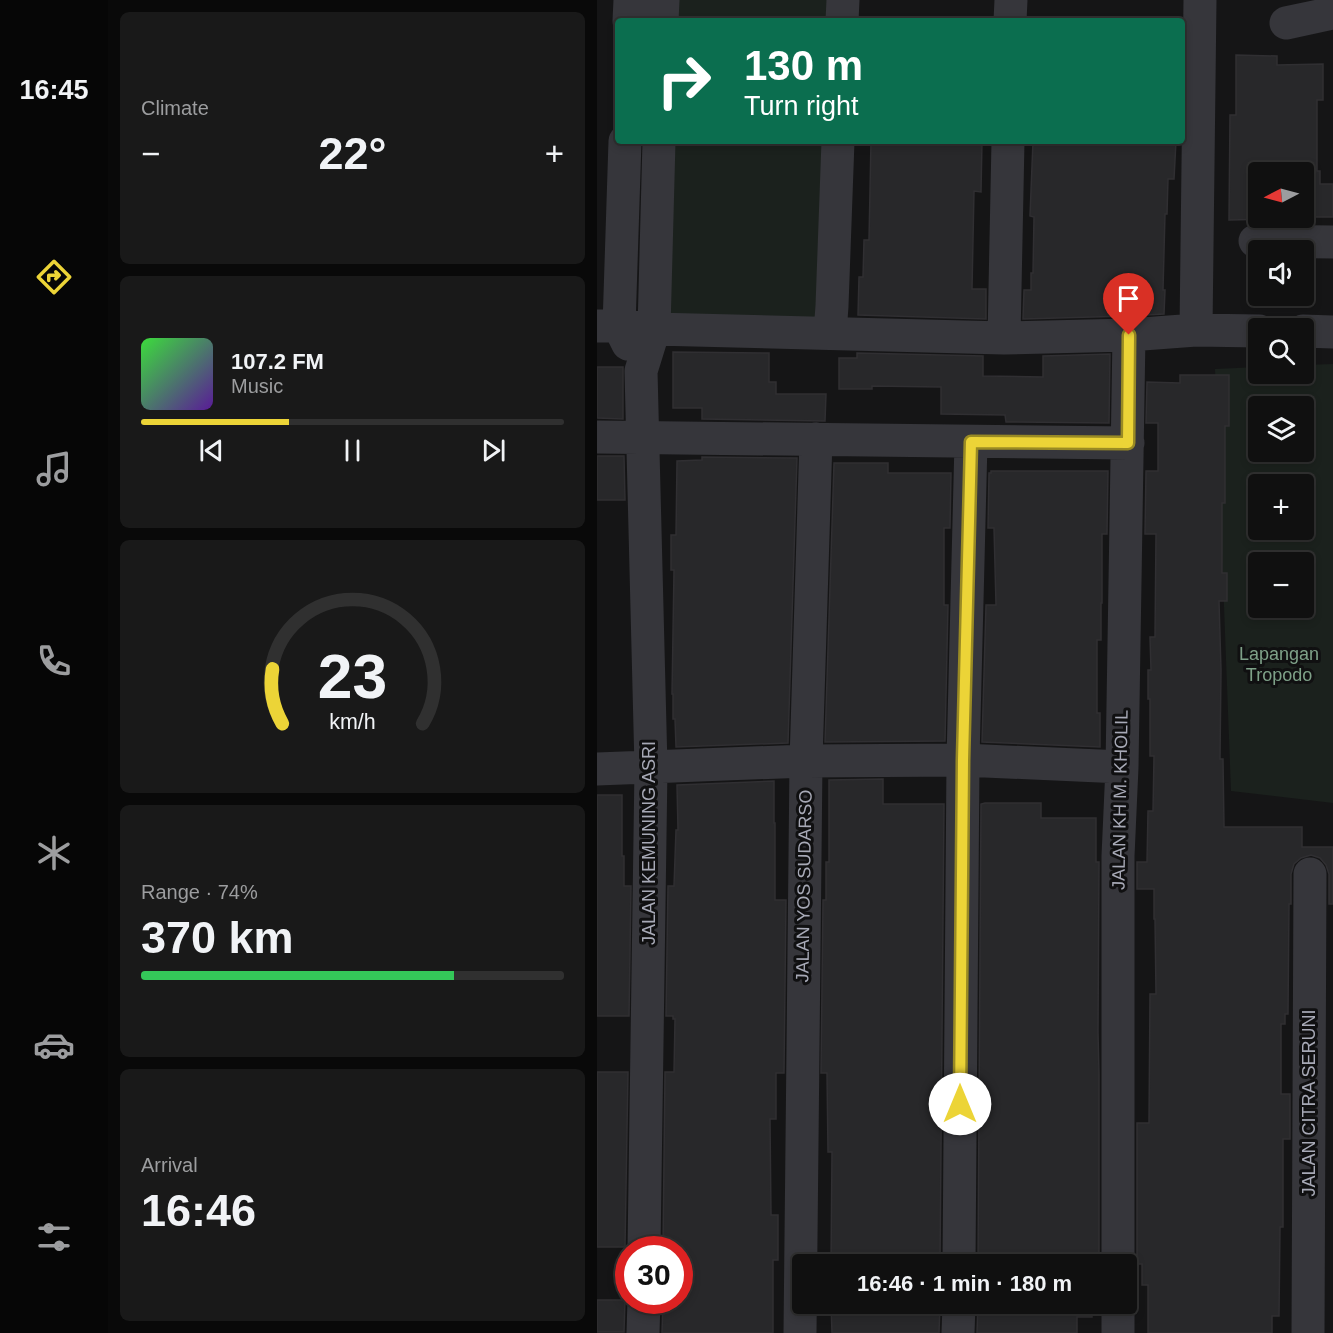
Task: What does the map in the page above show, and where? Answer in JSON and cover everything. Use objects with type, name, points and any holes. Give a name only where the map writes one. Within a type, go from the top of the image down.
[{"type":"street","points":[[629,18],[630,0]]},
{"type":"street","points":[[662,18],[663,0]]},
{"type":"street","points":[[842,18],[843,0]]},
{"type":"street","points":[[1010,18],[1011,0]]},
{"type":"street","points":[[1196,330],[1200,0]]},
{"type":"street","points":[[1286,23],[1333,13]]},
{"type":"street","points":[[625,144],[608,326],[641,370]]},
{"type":"street","points":[[641,370],[654,329],[659,144]]},
{"type":"street","points":[[830,333],[838,144]]},
{"type":"street","points":[[1004,338],[1008,144]]},
{"type":"street","points":[[1314,242],[1333,242]]},
{"type":"street","points":[[608,326],[1004,338],[1129,335],[1196,330],[1248,331]]},
{"type":"street","points":[[1314,332],[1333,332]]},
{"type":"street","name":"JALAN KH M. KHOLIL","points":[[1118,1254],[1118,856],[1122,767],[1129,335]]},
{"type":"street","name":"JALAN KEMUNING ASRI","points":[[641,370],[651,767],[645,1236]]},
{"type":"street","points":[[597,437],[1128,443]]},
{"type":"street","name":"JALAN YOS SUDARSO","points":[[800,1333],[806,761],[816,439]]},
{"type":"street","points":[[959,1254],[963,760],[971,442]]},
{"type":"street","points":[[597,769],[806,761],[963,760],[1122,767]]},
{"type":"street","name":"JALAN CITRA SERUNI","points":[[1308,1333],[1322,912],[1310,874]]},
{"type":"street","points":[[643,1333],[644,1314]]},
{"type":"street","points":[[959,1314],[959,1333]]},
{"type":"street","points":[[1118,1314],[1118,1333]]},
{"type":"green space","points":[[663,0],[843,0],[842,18],[662,18]]},
{"type":"green space","points":[[659,144],[838,144],[830,333],[654,329]]},
{"type":"green space","name":"Lapangan Tropodo","points":[[1333,364],[1333,803],[1231,791],[1215,369],[1248,367],[1248,384],[1314,384],[1314,365]]},
{"type":"building","points":[[1236,55],[1277,56],[1277,65],[1323,64],[1323,100],[1317,100],[1317,171],[1320,171],[1320,184],[1333,184],[1333,217],[1314,217],[1314,162],[1248,162],[1248,220],[1229,220],[1230,115],[1236,115]]},
{"type":"building","points":[[871,144],[982,144],[981,192],[974,191],[972,289],[986,289],[986,319],[858,315],[859,277],[863,277],[864,240],[869,240]]},
{"type":"building","points":[[1033,144],[1176,144],[1174,179],[1168,179],[1167,214],[1165,214],[1164,314],[1023,319],[1024,290],[1031,290],[1031,273],[1033,273],[1034,217],[1030,216]]},
{"type":"building","points":[[673,352],[769,353],[769,382],[776,382],[776,394],[826,394],[825,421],[702,419],[702,408],[673,408]]},
{"type":"building","points":[[857,353],[983,356],[983,376],[1043,377],[1043,356],[1110,354],[1109,423],[1006,422],[1005,415],[941,414],[941,387],[872,386],[872,389],[839,389],[839,358],[857,358]]},
{"type":"building","points":[[597,367],[623,367],[623,419],[597,418]]},
{"type":"building","points":[[1180,375],[1229,375],[1229,426],[1225,426],[1225,503],[1222,503],[1222,573],[1227,573],[1227,601],[1219,601],[1220,759],[1223,759],[1224,827],[1302,827],[1302,847],[1333,847],[1333,904],[1329,904],[1329,874],[1320,858],[1311,855],[1301,858],[1294,864],[1291,874],[1288,1014],[1285,1014],[1285,1024],[1281,1024],[1281,1094],[1290,1094],[1290,1139],[1283,1139],[1283,1227],[1280,1227],[1279,1316],[1272,1316],[1272,1333],[1148,1333],[1148,1285],[1142,1285],[1142,1264],[1137,1264],[1137,1123],[1149,1123],[1150,994],[1156,994],[1154,889],[1137,889],[1137,862],[1147,862],[1148,811],[1153,811],[1154,756],[1150,756],[1148,670],[1151,670],[1150,637],[1155,637],[1156,534],[1145,534],[1146,471],[1158,471],[1158,423],[1146,423],[1147,382],[1180,383]]},
{"type":"building","points":[[597,456],[624,456],[625,500],[597,500]]},
{"type":"building","points":[[702,457],[797,458],[788,743],[676,747],[672,694],[674,570],[671,570],[671,535],[676,535],[677,461],[702,460]]},
{"type":"building","points":[[834,463],[888,463],[888,473],[951,473],[950,528],[944,528],[944,605],[948,605],[945,741],[825,742]]},
{"type":"building","points":[[991,471],[1108,471],[1107,534],[1102,534],[1101,640],[1097,640],[1097,713],[1100,713],[1100,747],[982,742],[986,605],[996,605],[994,528],[988,528],[989,473]]},
{"type":"building","points":[[883,779],[883,804],[944,804],[940,1254],[831,1254],[832,1152],[828,1152],[827,1073],[821,1073],[823,900],[826,900],[826,862],[829,862],[829,780]]},
{"type":"building","points":[[774,781],[775,900],[786,900],[784,1073],[776,1073],[776,1119],[770,1119],[771,1215],[778,1215],[778,1260],[773,1260],[773,1333],[662,1333],[663,1314],[693,1314],[693,1236],[663,1236],[665,1072],[674,1072],[675,1019],[673,1016],[666,1016],[668,886],[674,886],[676,830],[678,830],[677,785]]},
{"type":"building","points":[[597,795],[622,795],[624,886],[631,886],[629,1016],[597,1016]]},
{"type":"building","points":[[1041,803],[1041,818],[1096,818],[1096,862],[1099,862],[1099,1254],[978,1254],[981,804]]},
{"type":"building","points":[[597,1072],[628,1072],[625,1236],[615,1236],[615,1247],[597,1247]]},
{"type":"building","points":[[597,1300],[615,1300],[615,1314],[625,1314],[624,1332],[597,1332]]},
{"type":"building","points":[[831,1314],[940,1314],[939,1333],[832,1333]]},
{"type":"building","points":[[978,1314],[1092,1314],[1092,1317],[1077,1317],[1077,1333],[977,1333]]},
{"type":"route","points":[[960,1104],[963,760],[971,442],[1128,443],[1129,335]]}]
